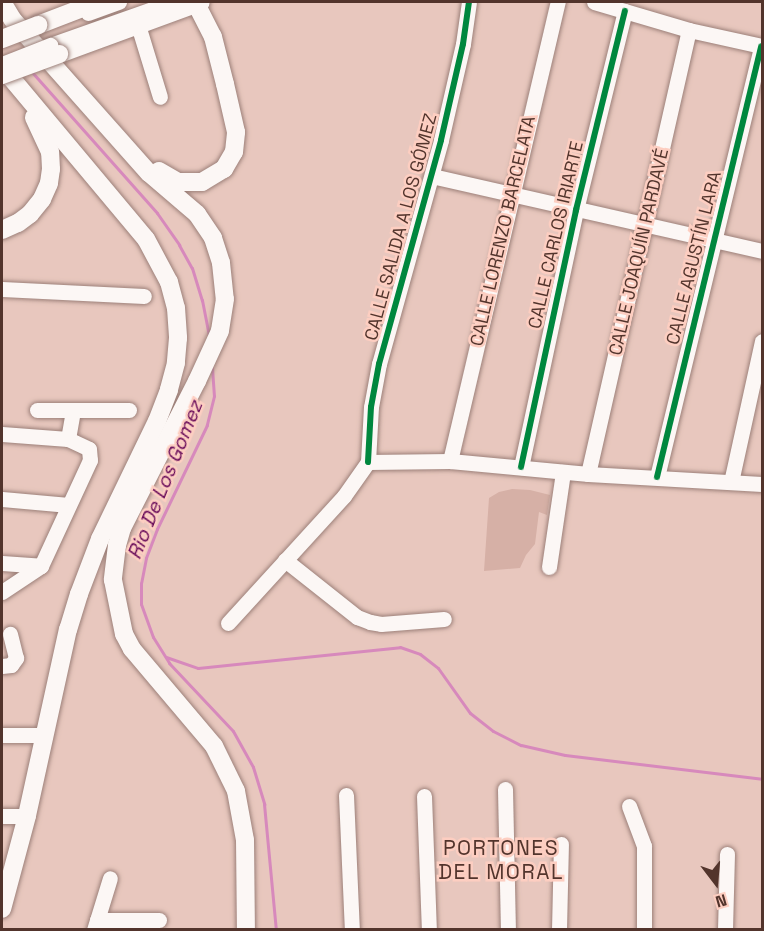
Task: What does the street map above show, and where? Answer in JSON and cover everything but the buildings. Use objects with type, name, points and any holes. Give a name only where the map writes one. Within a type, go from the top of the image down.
[{"type":"main road","points":[[2,2],[13,20],[149,173],[188,204],[207,226],[221,262],[225,287],[220,331],[209,358],[139,492],[117,545],[113,580],[116,606],[124,634],[132,649],[214,746],[236,791],[242,822],[247,875],[246,930]]},
{"type":"main road","points":[[2,39],[39,28],[98,2]]},
{"type":"main road","points":[[2,75],[54,50],[138,25],[199,2],[213,37],[232,111],[236,132],[231,159],[219,173],[209,180],[183,183],[159,171],[122,142]]},
{"type":"main road","points":[[2,66],[129,217],[158,258],[169,282],[176,309],[178,338],[176,363],[170,390],[158,421],[100,539],[68,629],[27,816],[3,900]]},
{"type":"main road","points":[[2,230],[18,224],[30,214],[42,199],[51,169],[45,137],[26,96]]},
{"type":"street","points":[[2,45],[39,28],[119,2]]},
{"type":"street","points":[[2,66],[54,50],[172,2]]},
{"type":"street","name":"CALLE SALIDA A LOS GÓMEZ","points":[[368,462],[371,407],[379,364],[432,176],[463,44],[470,2]]},
{"type":"street","name":"CALLE LORENZO BARCELATA","points":[[450,461],[558,2]]},
{"type":"street","points":[[594,2],[689,30],[762,46]]},
{"type":"street","name":"CALLE CARLOS IRIARTE","points":[[521,467],[576,210],[625,11]]},
{"type":"street","points":[[138,25],[160,97]]},
{"type":"street","name":"CALLE JOAQUÍN PARDAVÉ","points":[[588,474],[689,30]]},
{"type":"street","name":"CALLE AGUSTÍN LARA","points":[[657,477],[762,46]]},
{"type":"street","points":[[432,176],[762,251]]},
{"type":"street","points":[[2,289],[144,296]]},
{"type":"street","points":[[731,482],[762,341]]},
{"type":"street","points":[[37,410],[129,410]]},
{"type":"street","points":[[68,439],[73,410]]},
{"type":"street","points":[[2,434],[68,439],[89,449],[90,460],[42,566],[2,592]]},
{"type":"street","points":[[228,622],[344,496],[368,462],[450,461],[588,474],[762,484]]},
{"type":"street","points":[[549,567],[563,471]]},
{"type":"street","points":[[2,499],[69,505]]},
{"type":"street","points":[[285,560],[357,617],[370,622],[381,624],[444,619]]},
{"type":"street","points":[[2,562],[42,566]]},
{"type":"street","points":[[2,666],[11,665],[16,658],[10,634]]},
{"type":"street","points":[[2,735],[45,735]]},
{"type":"street","points":[[505,789],[508,930]]},
{"type":"street","points":[[346,795],[352,930]]},
{"type":"street","points":[[424,796],[429,930]]},
{"type":"street","points":[[629,806],[644,846],[644,930]]},
{"type":"street","points":[[2,816],[27,816]]},
{"type":"street","points":[[559,930],[561,844]]},
{"type":"street","points":[[724,930],[727,854]]},
{"type":"street","points":[[110,878],[96,925],[159,920]]},
{"type":"waterway","name":"Rio De Los Gomez","points":[[31,71],[157,213],[179,245],[192,268],[202,300],[209,337]]},
{"type":"waterway","name":"Rio De Los Gomez","points":[[212,368],[214,396],[207,425],[157,529],[146,558],[141,583],[141,604],[153,637],[169,663],[233,731],[253,767],[264,804],[276,930]]},
{"type":"waterway","points":[[166,657],[198,668],[400,647],[420,654],[438,668],[470,713],[493,731],[521,745],[565,755],[762,779]]},
{"type":"cycle path","points":[[368,462],[371,407],[379,364],[441,140],[463,44],[469,2]]},
{"type":"cycle path","points":[[521,467],[576,210],[625,11]]},
{"type":"cycle path","points":[[657,477],[761,46]]},
{"type":"district","name":"PORTONES DEL MORAL","points":[[501,860]]}]
